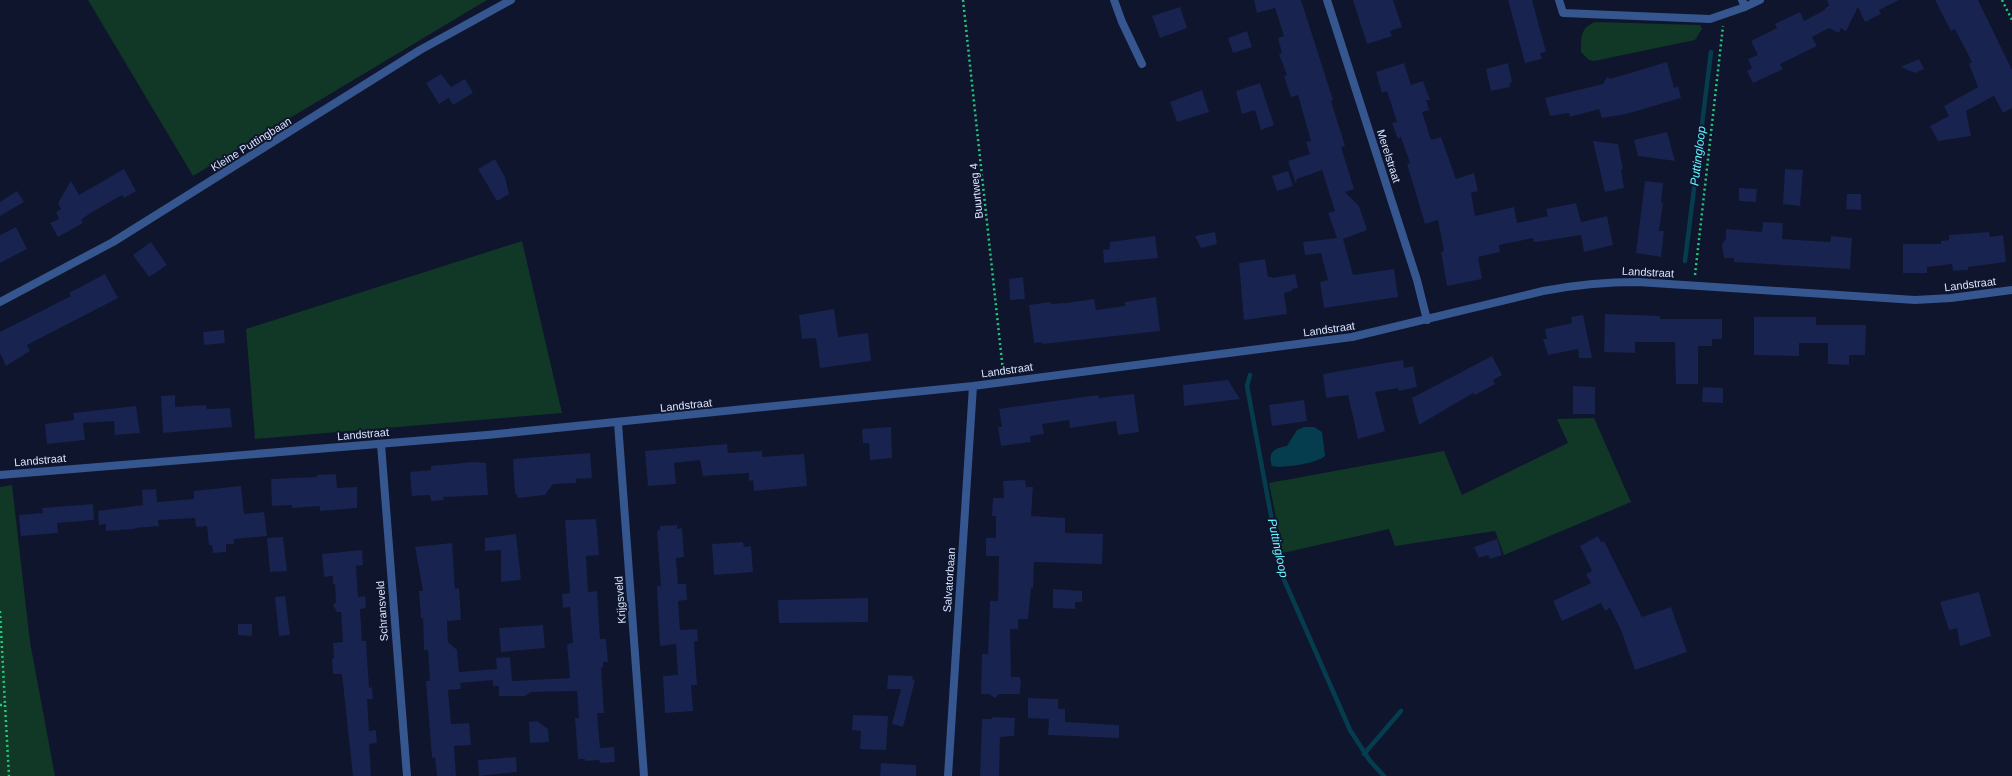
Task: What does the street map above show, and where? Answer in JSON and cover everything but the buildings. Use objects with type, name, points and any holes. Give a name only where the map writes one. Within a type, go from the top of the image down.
[{"type":"street","name":"Kleine Puttingbaan","points":[[0,302],[114,242],[420,50],[511,0]]},
{"type":"street","points":[[1114,0],[1122,22],[1142,64]]},
{"type":"street","name":"Merelstraat","points":[[1327,0],[1417,280],[1427,320]]},
{"type":"street","points":[[1559,0],[1563,13],[1710,19],[1744,4],[1760,0]]},
{"type":"street","name":"Landstraat","points":[[0,475],[618,423],[973,386],[1352,337],[1569,286],[1608,282],[1638,282],[1915,300],[1951,298],[2012,290]]},
{"type":"street","name":"Salvatorbaan","points":[[948,776],[973,386]]},
{"type":"street","name":"Krijgsveld","points":[[618,423],[644,776]]},
{"type":"street","name":"Schransveld","points":[[381,444],[406,776]]},
{"type":"path","name":"Buurtweg 4","points":[[963,0],[1004,381]]},
{"type":"path","points":[[2002,0],[2012,20]]},
{"type":"path","points":[[1694,286],[1724,13]]},
{"type":"path","points":[[0,611],[8,776]]},
{"type":"path","points":[[0,705],[5,705]]},
{"type":"green space","points":[[88,0],[487,0],[193,176]]},
{"type":"green space","points":[[1595,22],[1700,25],[1702,29],[1695,40],[1594,61],[1589,60],[1581,52],[1581,42],[1582,34],[1586,27]]},
{"type":"green space","points":[[522,241],[562,413],[255,439],[246,329]]},
{"type":"green space","points":[[1594,418],[1631,502],[1504,555],[1495,531],[1395,546],[1389,529],[1283,553],[1269,483],[1444,451],[1462,495],[1568,443],[1557,419]]},
{"type":"green space","points":[[12,485],[30,642],[55,776],[0,776],[0,487]]},
{"type":"water","points":[[1304,427],[1314,427],[1322,432],[1325,456],[1321,459],[1299,465],[1283,467],[1272,466],[1271,454],[1279,448],[1287,446],[1297,430]]},
{"type":"waterway","name":"Puttingloop","points":[[1685,261],[1711,52]]},
{"type":"waterway","name":"Puttingloop","points":[[1250,375],[1247,386],[1282,575],[1350,730],[1370,761],[1384,776]]},
{"type":"waterway","points":[[1364,754],[1401,711]]}]
